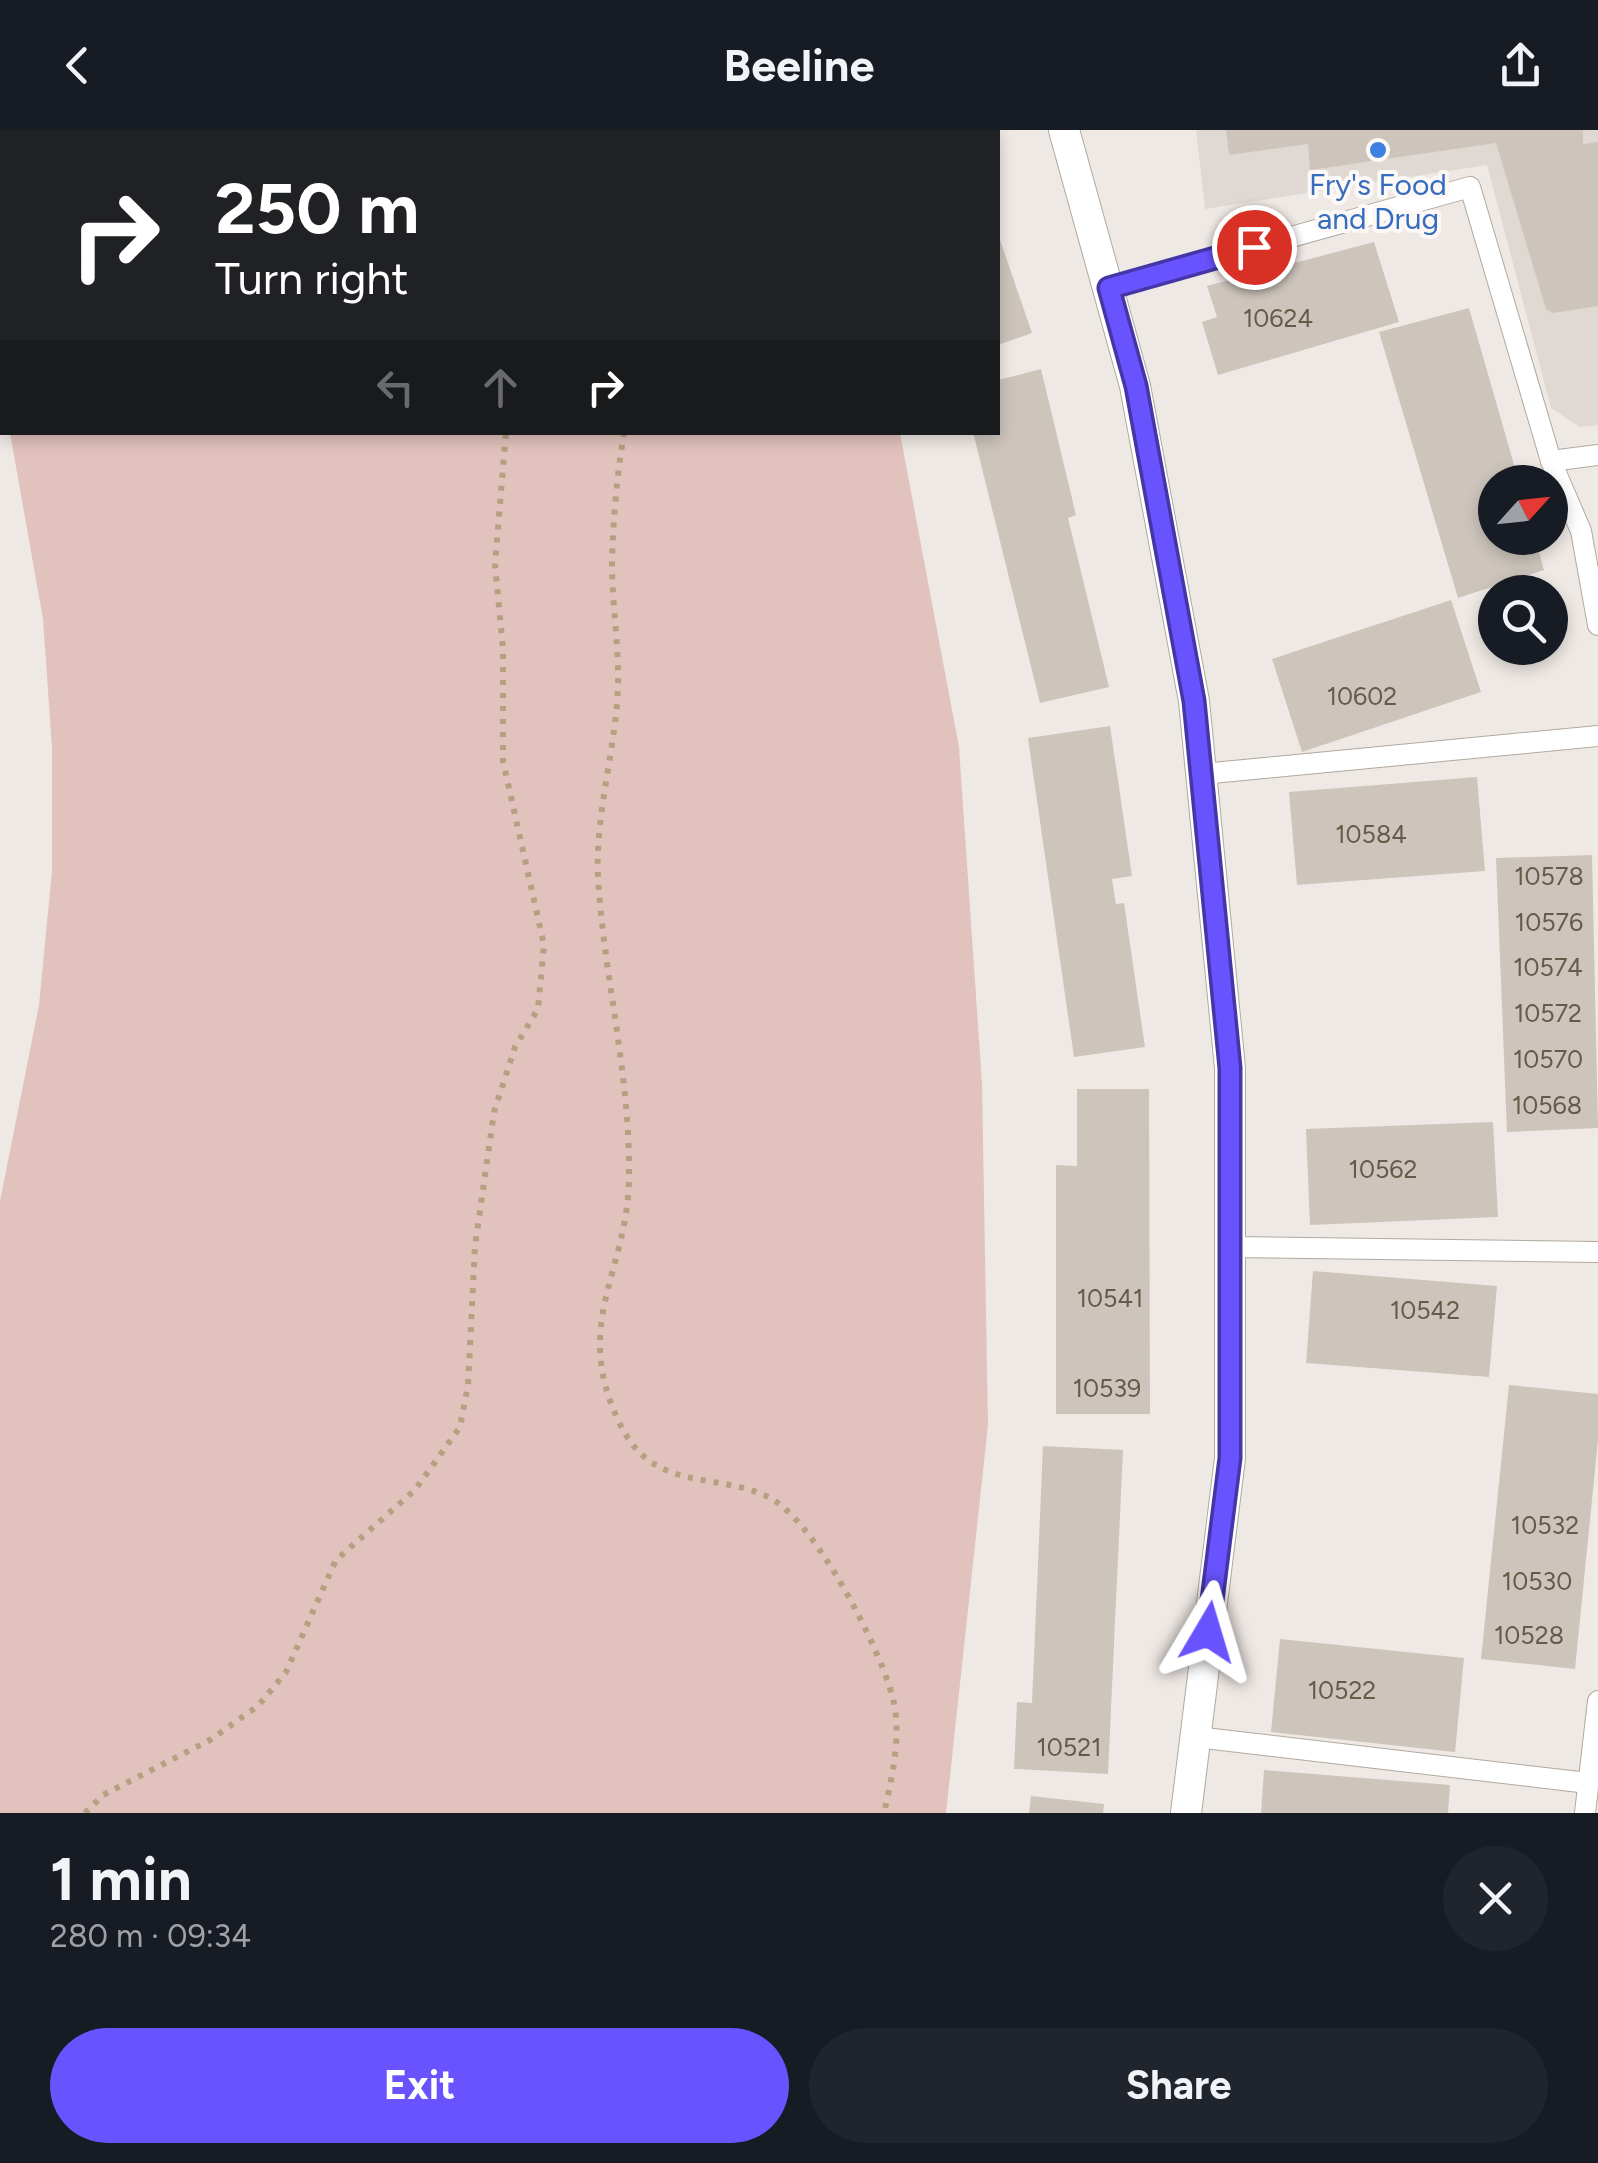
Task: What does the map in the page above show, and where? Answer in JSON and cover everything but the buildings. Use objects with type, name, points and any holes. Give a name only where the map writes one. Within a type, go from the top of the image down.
[{"type":"street","points":[[1064,130],[1136,386],[1194,701],[1230,1068],[1230,1458],[1186,1813]]},
{"type":"lane","points":[[1109,288],[1470,186],[1552,461],[1581,531],[1598,624]]},
{"type":"lane","points":[[1552,461],[1598,455]]},
{"type":"lane","points":[[1202,774],[1598,736]]},
{"type":"lane","points":[[1230,1247],[1598,1252]]},
{"type":"lane","points":[[1585,1813],[1598,1701]]},
{"type":"lane","points":[[1196,1737],[1588,1783]]},
{"type":"path","points":[[85,1813],[120,1785],[210,1740],[258,1706],[286,1672],[336,1560],[415,1490],[460,1426],[468,1385],[475,1246],[494,1112],[515,1047],[538,1009],[544,967],[544,944],[503,761],[503,649],[495,564],[506,435]]},
{"type":"path","points":[[624,435],[612,566],[618,684],[598,856],[622,1055],[630,1178],[622,1235],[598,1327],[603,1377],[622,1428],[658,1466],[675,1476],[761,1494],[792,1514],[809,1533],[856,1614],[894,1700],[893,1773],[884,1813]]},
{"type":"shaded area","points":[[1196,130],[1598,130],[1598,425],[1580,427],[1551,408],[1487,165],[1205,209]]},
{"type":"shaded area","points":[[10,435],[900,435],[959,747],[982,1084],[988,1425],[946,1813],[0,1813],[0,1201],[39,1005],[52,871],[52,748],[43,619]]},
{"type":"place","name":"Fry's Food and Drug","points":[[1378,150]]},
{"type":"route","points":[[1208,1632],[1230,1458],[1230,1068],[1194,701],[1136,386],[1109,288],[1254,247]]}]
